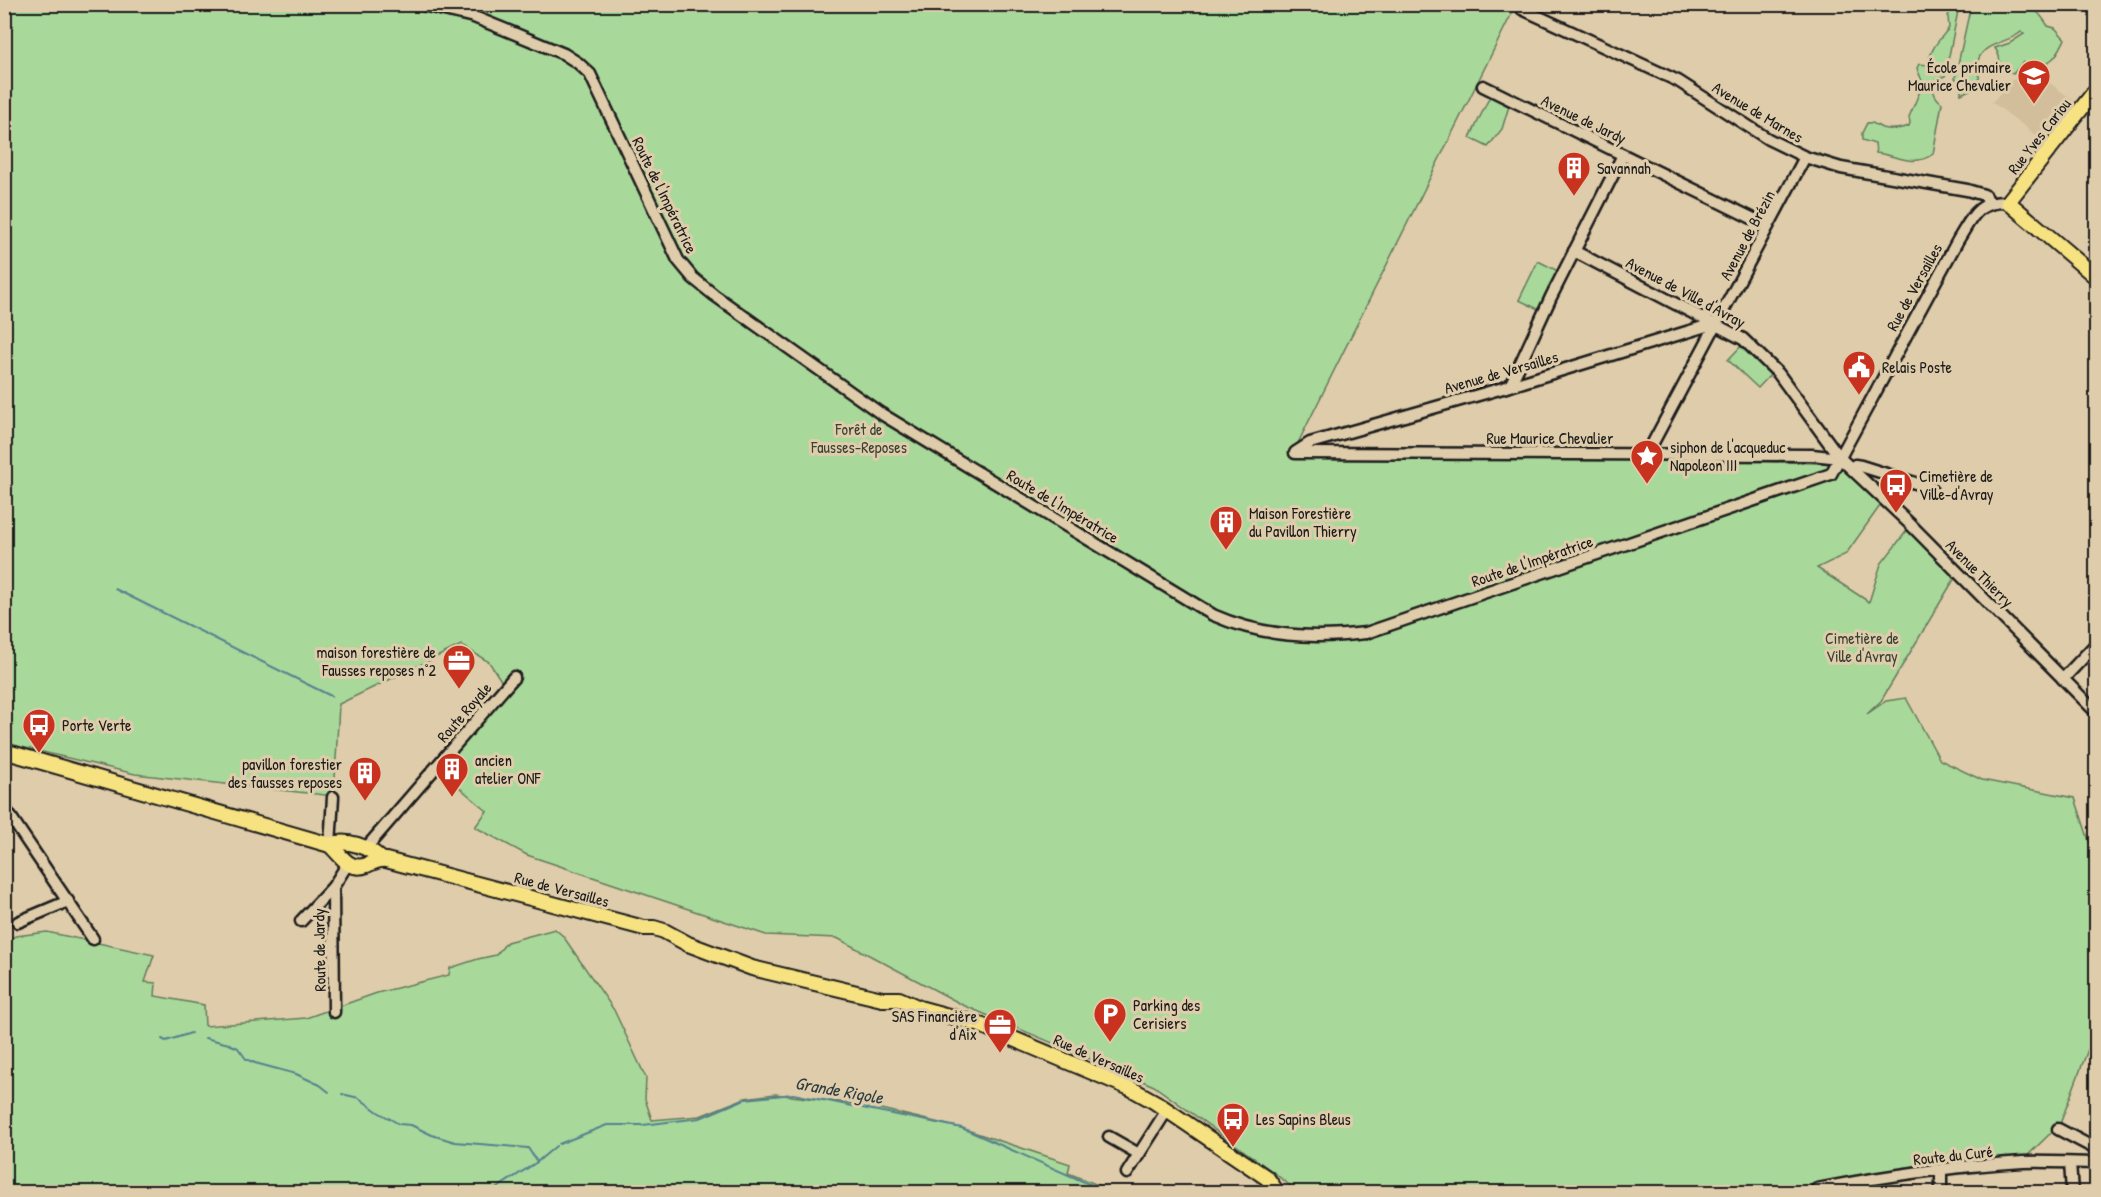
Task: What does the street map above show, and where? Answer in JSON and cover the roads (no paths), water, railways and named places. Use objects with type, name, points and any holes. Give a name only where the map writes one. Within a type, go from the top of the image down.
[{"type":"main road","name":"Rue Yves Cariou","points":[[2008,202],[2097,90]]},
{"type":"main road","points":[[2008,202],[2097,277]]},
{"type":"main road","points":[[4,751],[334,849],[345,862],[353,865],[363,867],[381,859],[374,851],[342,842],[334,849]]},
{"type":"main road","points":[[4,758],[54,766]]},
{"type":"main road","name":"Rue de Versailles","points":[[381,859],[644,928],[658,938],[688,944],[752,968],[882,999],[898,1009],[919,1008],[978,1024],[1130,1088],[1167,1110],[1267,1178],[1278,1192]]},
{"type":"street","name":"Route de l'Impératrice","points":[[418,4],[474,17],[564,54],[590,74],[678,260],[693,278],[714,296],[880,413],[1213,615],[1232,624],[1294,636],[1328,638],[1366,633],[1831,474],[1840,458]]},
{"type":"street","name":"Avenue de Marnes","points":[[1522,9],[1678,81],[1767,139],[1805,157],[1840,168],[1967,190],[1984,195],[1990,202]]},
{"type":"street","name":"Avenue de Jardy","points":[[1483,86],[1768,226]]},
{"type":"street","points":[[1510,386],[1574,250],[1623,154]]},
{"type":"street","name":"Avenue de Brézin","points":[[1647,454],[1805,157]]},
{"type":"street","name":"Rue de Versailles","points":[[1840,458],[1958,240],[1978,210],[1990,202]]},
{"type":"street","points":[[1990,202],[2008,202]]},
{"type":"street","name":"Avenue de Ville d'Avray","points":[[1574,250],[1743,339],[1778,373],[1840,458]]},
{"type":"street","name":"Avenue de Versailles","points":[[1295,453],[1310,443],[1510,386],[1716,323]]},
{"type":"street","name":"Rue Maurice Chevalier","points":[[1295,453],[1812,455],[1840,458]]},
{"type":"street","name":"Avenue Thierry","points":[[1840,458],[1910,524],[2097,712]]},
{"type":"street","points":[[1852,468],[1855,465],[1861,466],[1930,488]]},
{"type":"street","points":[[2063,679],[2097,644]]},
{"type":"street","name":"Route Royale","points":[[366,848],[514,677]]},
{"type":"street","points":[[333,796],[334,849]]},
{"type":"street","points":[[4,807],[93,939]]},
{"type":"street","name":"Route de Jardy","points":[[334,849],[334,1012]]},
{"type":"street","points":[[302,921],[345,868],[353,865]]},
{"type":"street","points":[[18,922],[68,902]]},
{"type":"street","points":[[1127,1173],[1167,1110]]},
{"type":"street","points":[[2058,1129],[2097,1149]]},
{"type":"street","points":[[1109,1137],[1139,1154]]},
{"type":"street","name":"Route du Curé","points":[[1815,1192],[1817,1189],[1854,1182],[1941,1170],[2023,1162],[2097,1163]]},
{"type":"street","points":[[2070,1163],[2072,1192]]},
{"type":"street","points":[[1941,1170],[1941,1192]]},
{"type":"waterway","points":[[115,589],[331,696]]},
{"type":"waterway","points":[[162,1039],[166,1041],[191,1033]]},
{"type":"waterway","points":[[205,1038],[229,1044],[238,1048],[246,1059],[296,1074],[320,1085],[329,1092]]},
{"type":"waterway","points":[[342,1094],[359,1098],[399,1124],[411,1125],[455,1142],[528,1148],[537,1162]]},
{"type":"waterway","name":"Grande Rigole","points":[[559,1144],[607,1125],[643,1125],[700,1118],[745,1099],[793,1094],[962,1128],[1107,1192]]},
{"type":"waterway","name":"Grande Rigole","points":[[491,1192],[537,1162],[556,1146]]},
{"type":"place","name":"École primaire Maurice Chevalier","points":[[2034,105]]},
{"type":"place","name":"Savannah","points":[[1574,197]]},
{"type":"place","name":"Relais Poste","points":[[1859,396]]},
{"type":"place","name":"siphon de l'acqueduc Napoleon III","points":[[1647,485]]},
{"type":"place","name":"Cimetière de Ville-d'Avray","points":[[1896,514]]},
{"type":"place","name":"Maison Forestière du Pavillon Thierry","points":[[1226,551]]},
{"type":"place","name":"maison forestière de Fausses reposes n°2","points":[[459,690]]},
{"type":"place","name":"Porte Verte","points":[[39,754]]},
{"type":"place","name":"ancien atelier ONF","points":[[452,798]]},
{"type":"place","name":"pavillon forestier des fausses reposes","points":[[365,802]]},
{"type":"place","name":"Parking des Cerisiers","points":[[1110,1043]]},
{"type":"place","name":"SAS Financière d'Aix","points":[[1000,1054]]},
{"type":"place","name":"Les Sapins Bleus","points":[[1233,1148]]},
{"type":"park label","name":"Forêt de Fausses-Reposes","points":[[859,438]]},
{"type":"park label","name":"Cimetière de Ville d'Avray","points":[[1862,647]]}]
